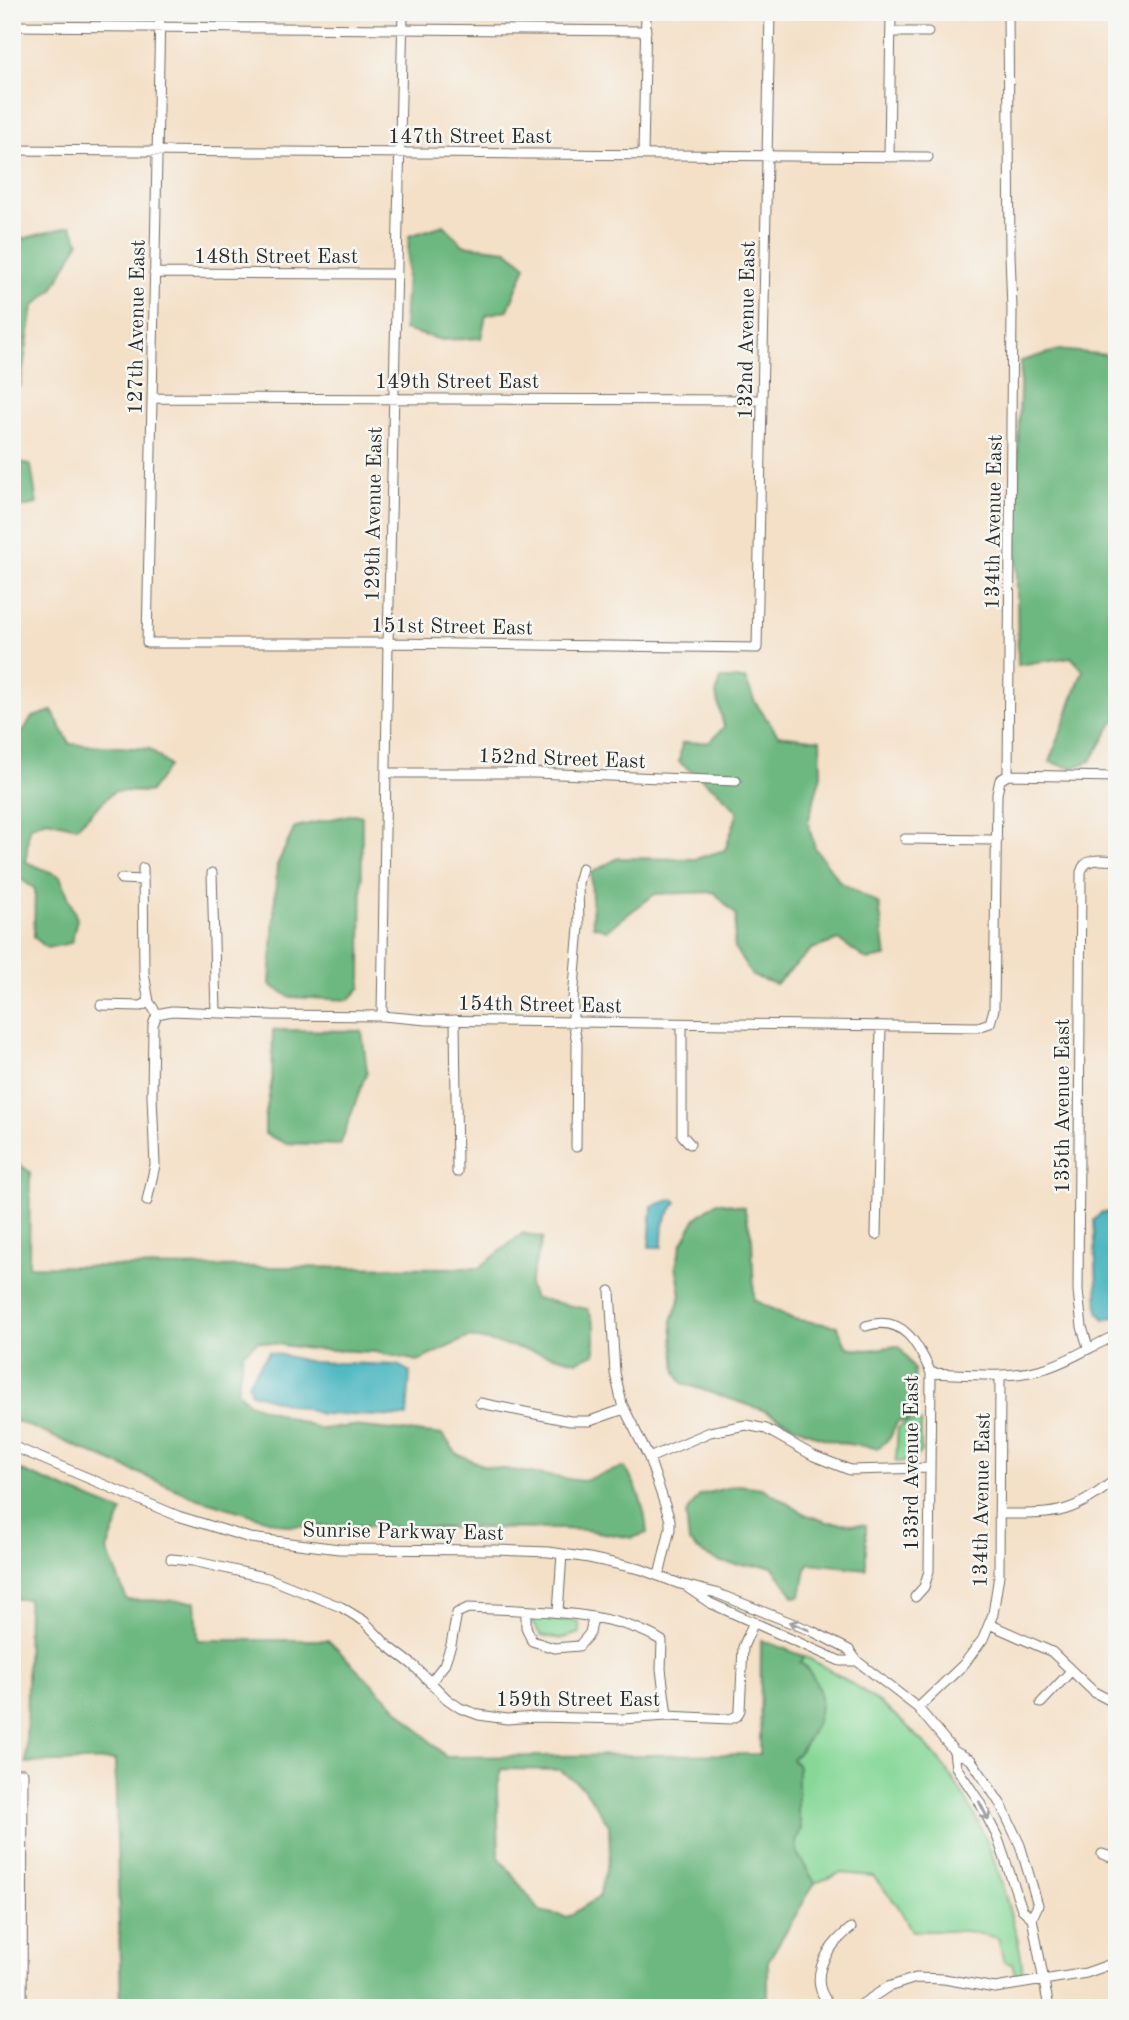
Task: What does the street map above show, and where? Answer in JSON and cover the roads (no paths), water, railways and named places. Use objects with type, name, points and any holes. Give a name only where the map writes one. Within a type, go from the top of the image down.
[{"type":"street","name":"127th Avenue East","points":[[147,643],[160,12]]},
{"type":"street","name":"129th Avenue East","points":[[382,1016],[403,12]]},
{"type":"street","points":[[643,155],[646,12]]},
{"type":"street","name":"132nd Avenue East","points":[[757,648],[770,12]]},
{"type":"street","points":[[889,157],[891,12]]},
{"type":"street","name":"134th Avenue East","points":[[988,1025],[993,1016],[995,996],[998,784],[1002,777],[1008,775],[1012,309],[1008,12]]},
{"type":"street","points":[[12,26],[646,31]]},
{"type":"street","points":[[891,32],[928,32]]},
{"type":"street","name":"147th Street East","points":[[12,150],[928,157]]},
{"type":"street","name":"148th Street East","points":[[154,272],[397,274]]},
{"type":"street","name":"149th Street East","points":[[152,398],[762,400]]},
{"type":"street","name":"151st Street East","points":[[147,643],[757,648]]},
{"type":"street","name":"152nd Street East","points":[[387,773],[534,773],[736,781]]},
{"type":"street","points":[[1008,775],[1117,777]]},
{"type":"street","points":[[905,839],[996,840]]},
{"type":"street","name":"135th Avenue East","points":[[1088,1347],[1082,1328],[1078,1291],[1081,872],[1083,865],[1094,860],[1117,860]]},
{"type":"street","points":[[576,1147],[577,1043],[573,1021],[579,927],[578,883],[582,867]]},
{"type":"street","points":[[143,868],[144,972],[149,1002],[158,1014],[153,1024],[155,1166],[147,1201]]},
{"type":"street","points":[[212,873],[216,1013]]},
{"type":"street","points":[[121,879],[143,880]]},
{"type":"street","points":[[101,1005],[141,1006],[149,1002]]},
{"type":"street","name":"154th Street East","points":[[158,1014],[172,1011],[682,1025],[988,1025]]},
{"type":"street","points":[[455,1020],[457,1172]]},
{"type":"street","points":[[682,1025],[682,1135],[690,1144]]},
{"type":"street","points":[[876,1235],[881,1026]]},
{"type":"street","points":[[610,1291],[615,1373],[624,1409],[649,1458],[670,1520],[659,1576]]},
{"type":"street","name":"133rd Avenue East","points":[[866,1326],[876,1322],[887,1323],[910,1335],[931,1373],[929,1571],[925,1587],[915,1597]]},
{"type":"street","points":[[931,1373],[1000,1376],[1025,1373],[1051,1367],[1117,1335]]},
{"type":"street","name":"134th Avenue East","points":[[918,1708],[964,1664],[983,1639],[998,1594],[1000,1376]]},
{"type":"street","points":[[480,1403],[570,1421],[590,1421],[624,1409]]},
{"type":"street","points":[[649,1458],[710,1432],[746,1425],[766,1429],[814,1457],[850,1469],[928,1468]]},
{"type":"street","name":"Sunrise Parkway East","points":[[12,1446],[178,1516],[250,1538],[339,1549],[495,1550],[562,1554],[615,1563],[716,1593],[812,1631],[849,1650],[857,1661],[918,1708]]},
{"type":"street","points":[[999,1514],[1054,1513],[1067,1510],[1092,1499],[1117,1478]]},
{"type":"street","points":[[558,1612],[562,1554]]},
{"type":"street","name":"159th Street East","points":[[171,1559],[193,1561],[286,1583],[341,1607],[364,1621],[388,1646],[460,1708],[491,1718],[623,1719],[667,1716],[723,1720],[737,1716],[741,1703],[743,1647],[754,1622]]},
{"type":"street","name":"Sunrise Parkway East","points":[[680,1584],[710,1603],[840,1661],[857,1661]]},
{"type":"street","points":[[430,1683],[444,1665],[457,1613],[468,1608],[558,1612],[631,1628],[662,1641],[661,1670],[667,1716]]},
{"type":"street","points":[[526,1611],[526,1627],[532,1641],[554,1648],[579,1646],[590,1633],[593,1618]]},
{"type":"street","points":[[989,1624],[1052,1652],[1094,1692],[1117,1704]]},
{"type":"street","points":[[1041,1703],[1071,1671]]},
{"type":"street","points":[[918,1708],[954,1751],[971,1760],[1001,1805],[1020,1845],[1038,1905],[1032,1918],[1049,2008]]},
{"type":"street","points":[[954,1751],[956,1767],[979,1801],[997,1836],[1022,1909],[1032,1918]]},
{"type":"street","points":[[12,1773],[23,1773],[22,2008]]},
{"type":"street","points":[[1102,1854],[1117,1859]]},
{"type":"street","points":[[831,2008],[820,1989],[821,1968],[840,1937],[851,1928]]},
{"type":"street","points":[[856,2008],[888,1987],[916,1978],[944,1979],[995,1989],[1086,1973],[1116,1963]]},
{"type":"water","points":[[673,1199],[677,1202],[664,1222],[662,1247],[649,1247],[652,1206]]},
{"type":"water","points":[[1102,1212],[1117,1213],[1117,1316],[1104,1320],[1098,1311],[1094,1220]]},
{"type":"water","points":[[269,1352],[311,1362],[398,1365],[410,1372],[407,1417],[321,1414],[251,1393],[248,1383]]}]
